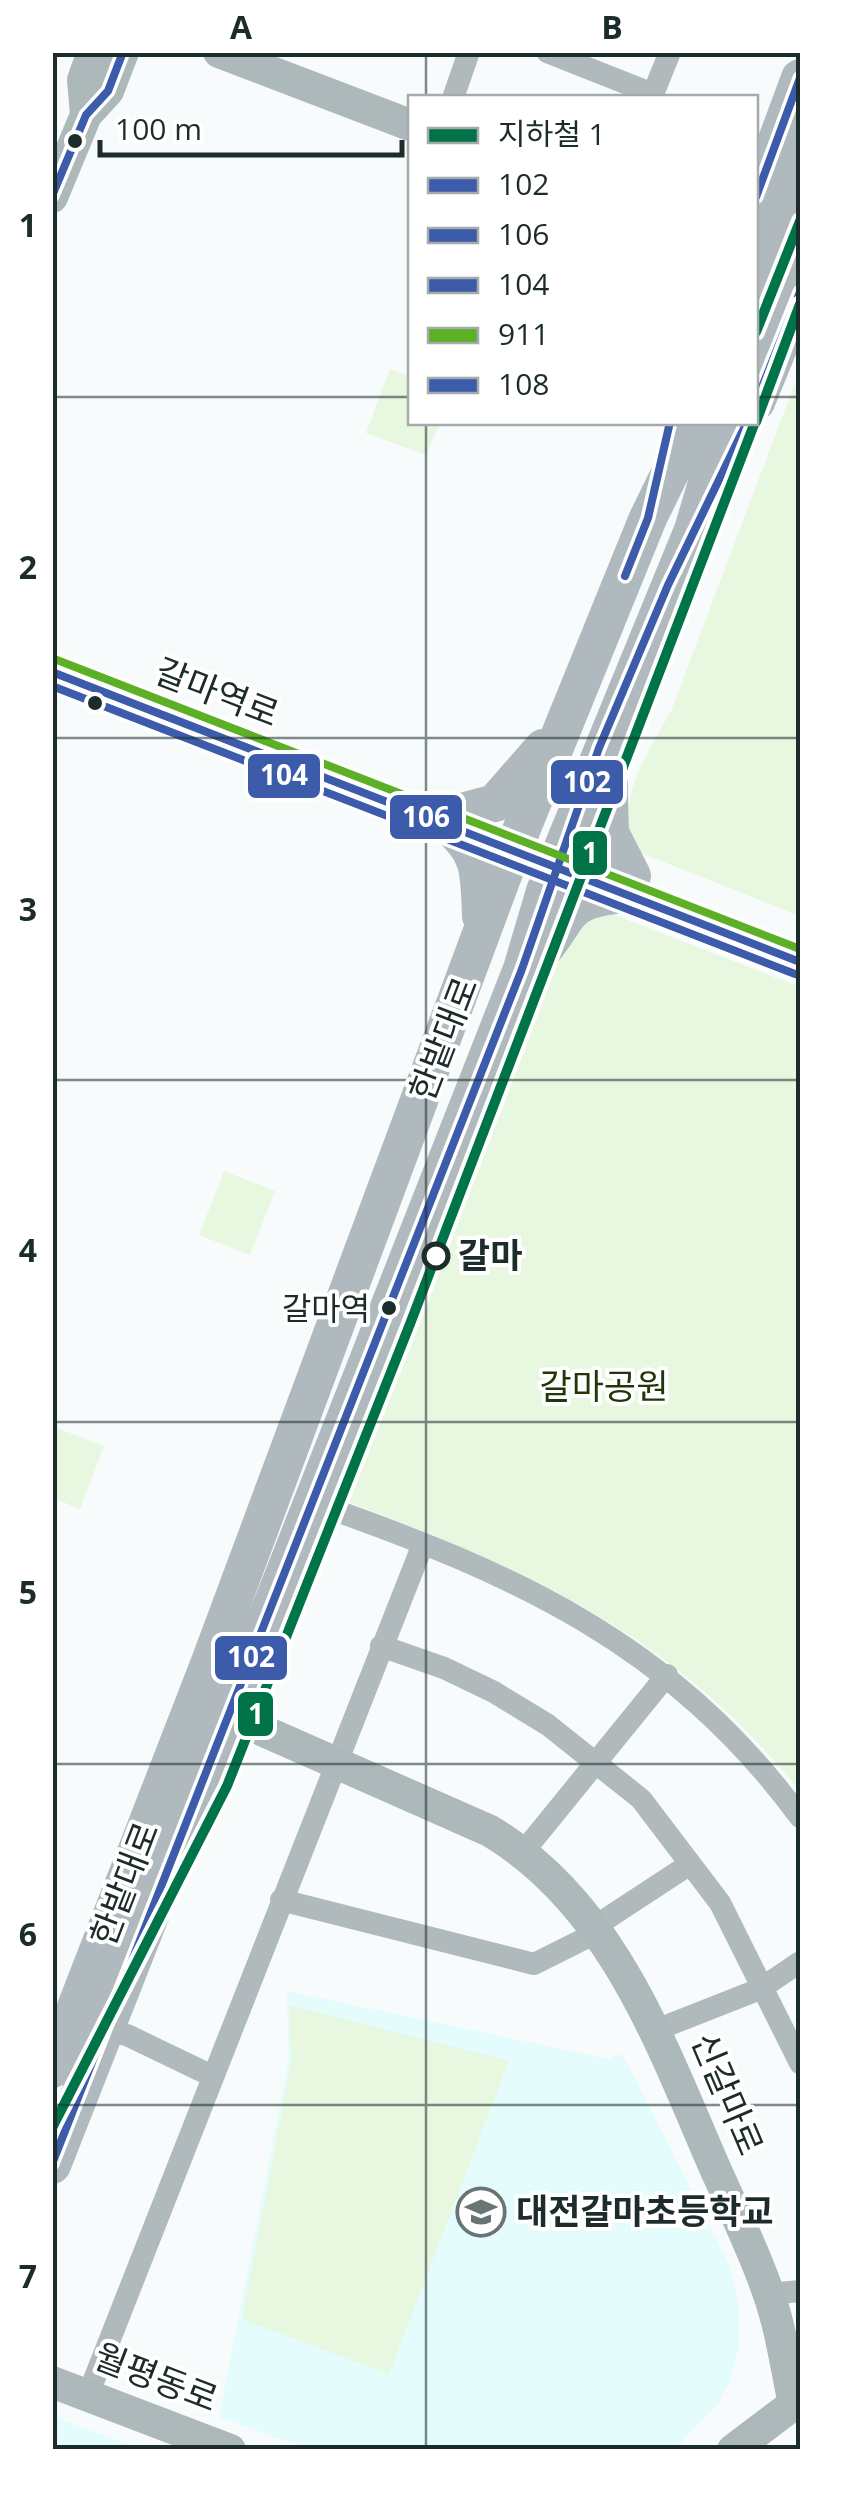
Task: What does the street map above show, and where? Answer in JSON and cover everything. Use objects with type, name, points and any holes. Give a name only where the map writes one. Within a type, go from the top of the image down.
[{"type":"main road","points":[[758,193],[800,78]]},
{"type":"main road","points":[[758,265],[800,157]]},
{"type":"main road","points":[[758,341],[800,233]]},
{"type":"main road","points":[[758,397],[800,292]]},
{"type":"main road","points":[[648,518],[669,425]]},
{"type":"main road","name":"한밭대로","points":[[52,2068],[210,1662],[517,841],[648,518],[694,425]]},
{"type":"main road","name":"한밭대로","points":[[52,2164],[108,2032],[522,969],[559,858],[693,530],[724,425]]},
{"type":"main road","points":[[693,530],[746,425]]},
{"type":"main road","points":[[476,953],[479,871],[472,846],[457,818],[503,796],[566,725]]},
{"type":"main road","points":[[522,969],[540,955],[572,910],[629,885],[610,833],[608,735]]},
{"type":"street","points":[[86,114],[83,80],[94,52]]},
{"type":"street","points":[[52,197],[86,114],[108,91],[123,52]]},
{"type":"street","points":[[218,52],[408,125]]},
{"type":"street","points":[[454,95],[469,52]]},
{"type":"street","points":[[546,52],[654,94],[670,52]]},
{"type":"street","name":"갈마역로","points":[[52,651],[457,818]]},
{"type":"street","name":"갈마역로","points":[[52,672],[517,841],[629,885],[800,962]]},
{"type":"street","name":"갈마역로","points":[[629,885],[800,940]]},
{"type":"street","points":[[314,1503],[554,1600],[667,1675],[760,1762],[800,1817]]},
{"type":"street","points":[[88,2395],[423,1544]]},
{"type":"street","points":[[382,1646],[444,1668],[494,1692],[599,1764],[641,1799],[720,1903],[800,2063]]},
{"type":"street","points":[[524,1852],[599,1764],[667,1675]]},
{"type":"street","name":"신갈마로","points":[[195,1700],[447,1810],[524,1852],[565,1888],[596,1929],[656,2030],[785,2292],[797,2405]]},
{"type":"street","points":[[281,1900],[534,1964],[596,1929],[690,1864]]},
{"type":"street","points":[[656,2030],[760,1989],[800,1962]]},
{"type":"street","points":[[108,2032],[126,2035],[212,2076]]},
{"type":"street","name":"월평동로","points":[[52,2382],[230,2450]]},
{"type":"street","points":[[732,2450],[797,2405]]},
{"type":"shaded area","name":"대전갈마초등학교","points":[[287,1991],[609,2059],[622,2053],[730,2266],[739,2306],[739,2347],[731,2378],[718,2404],[675,2449],[308,2449],[219,2417],[288,2063]]},
{"type":"shaded area","points":[[53,2416],[140,2449],[53,2449]]},
{"type":"green space","points":[[390,369],[408,376],[408,425],[439,425],[426,455],[366,433]]},
{"type":"green space","points":[[800,370],[800,916],[641,853],[629,844],[628,824],[638,774],[671,711]]},
{"type":"green space","name":"갈마공원","points":[[604,911],[800,987],[800,1791],[752,1737],[650,1649],[538,1582],[348,1502],[561,950],[574,930]]},
{"type":"green space","points":[[224,1171],[275,1191],[250,1255],[199,1235]]},
{"type":"green space","points":[[52,1426],[104,1446],[80,1509],[53,1498]]},
{"type":"green space","points":[[289,2005],[509,2061],[389,2374],[242,2319],[291,2063]]},
{"type":"metro line","name":"1","points":[[758,327],[800,221]]},
{"type":"metro line","name":"1","points":[[758,417],[800,304]]},
{"type":"metro line","name":"1","points":[[52,2128],[227,1786],[410,1324],[754,425]]},
{"type":"transit line","name":"108","points":[[52,196],[86,115],[108,91],[123,52]]},
{"type":"transit line","name":"102","points":[[758,192],[800,78]]},
{"type":"transit line","name":"102","points":[[758,397],[800,292]]},
{"type":"transit line","name":"102","points":[[625,576],[648,518],[669,425]]},
{"type":"transit line","name":"102","points":[[52,2164],[522,969],[599,748],[668,585],[746,425]]},
{"type":"transit line","name":"911","points":[[57,660],[800,949]]},
{"type":"transit line","name":"106","points":[[52,672],[800,962]]},
{"type":"transit line","name":"104","points":[[52,686],[795,974]]},
{"type":"place","name":"갈마","points":[[436,1256]]},
{"type":"place","name":"갈마역","points":[[389,1308]]},
{"type":"place","name":"대전갈마초등학교","points":[[481,2212]]}]
